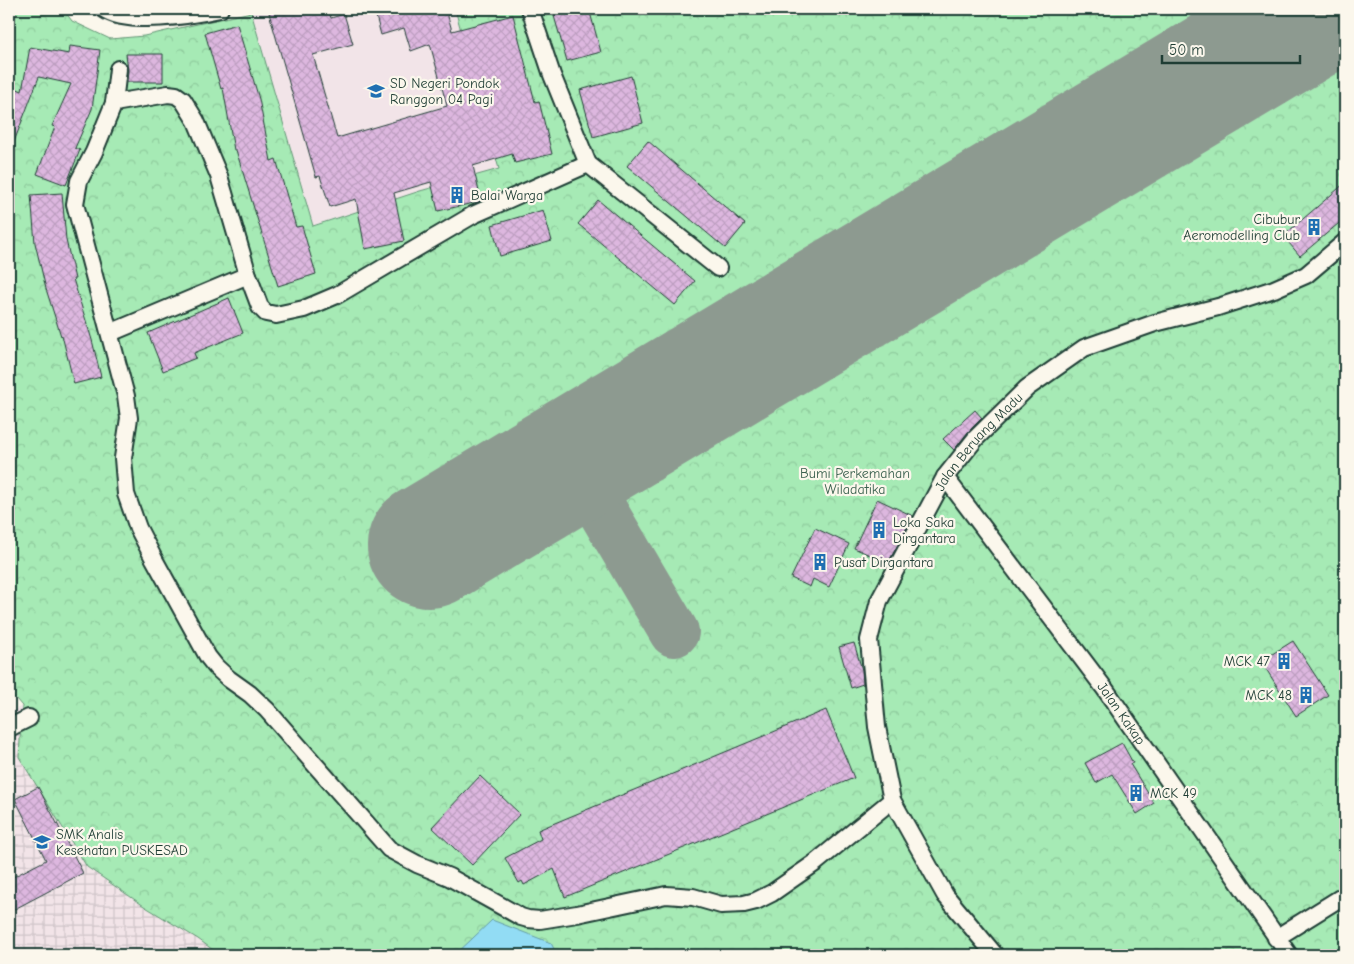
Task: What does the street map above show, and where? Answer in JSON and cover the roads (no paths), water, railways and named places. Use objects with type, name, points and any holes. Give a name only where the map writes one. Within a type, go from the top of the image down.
[{"type":"street","points":[[104,9],[110,13],[128,18],[170,12],[187,16],[220,9]]},
{"type":"street","points":[[530,9],[552,75],[588,164],[718,268]]},
{"type":"street","points":[[118,70],[114,103],[94,152],[79,181],[75,204],[110,333],[128,410],[123,458],[126,494],[138,528],[193,632],[216,667],[267,710],[389,849],[417,864],[449,877],[528,920],[577,914],[666,896],[693,897],[721,905],[744,904],[756,901],[772,893],[801,873],[892,800]]},
{"type":"street","points":[[114,103],[168,94],[176,95],[183,100],[196,121],[219,176],[248,275],[260,306],[266,313],[276,315],[304,309],[337,295],[473,215],[588,164]]},
{"type":"street","name":"Jalan Beruang Madu","points":[[995,955],[945,895],[892,800],[877,727],[869,640],[880,601],[945,477],[976,438],[1027,388],[1084,348],[1155,323],[1218,307],[1274,289],[1306,275],[1345,242]]},
{"type":"street","points":[[110,333],[248,275]]},
{"type":"street","name":"Jalan Kakap","points":[[945,477],[1105,689],[1289,955]]},
{"type":"street","points":[[9,728],[29,718]]},
{"type":"street","points":[[1276,938],[1345,895]]},
{"type":"water","points":[[492,920],[551,943],[557,955],[455,955]]},
{"type":"place","name":"SD Negeri Pondok Ranggon 04 Pagi","points":[[376,91]]},
{"type":"place","name":"Balai Warga","points":[[457,195]]},
{"type":"place","name":"Cibubur Aeromodelling Club","points":[[1314,227]]},
{"type":"place","name":"Loka Saka Dirgantara","points":[[879,530]]},
{"type":"place","name":"Pusat Dirgantara","points":[[820,562]]},
{"type":"place","name":"MCK 47","points":[[1284,661]]},
{"type":"place","name":"MCK 48","points":[[1306,695]]},
{"type":"place","name":"MCK 49","points":[[1136,793]]},
{"type":"place","name":"SMK Analis Kesehatan PUSKESAD","points":[[42,842]]},
{"type":"park label","name":"Bumi Perkemahan Wiladatika","points":[[855,482]]}]
